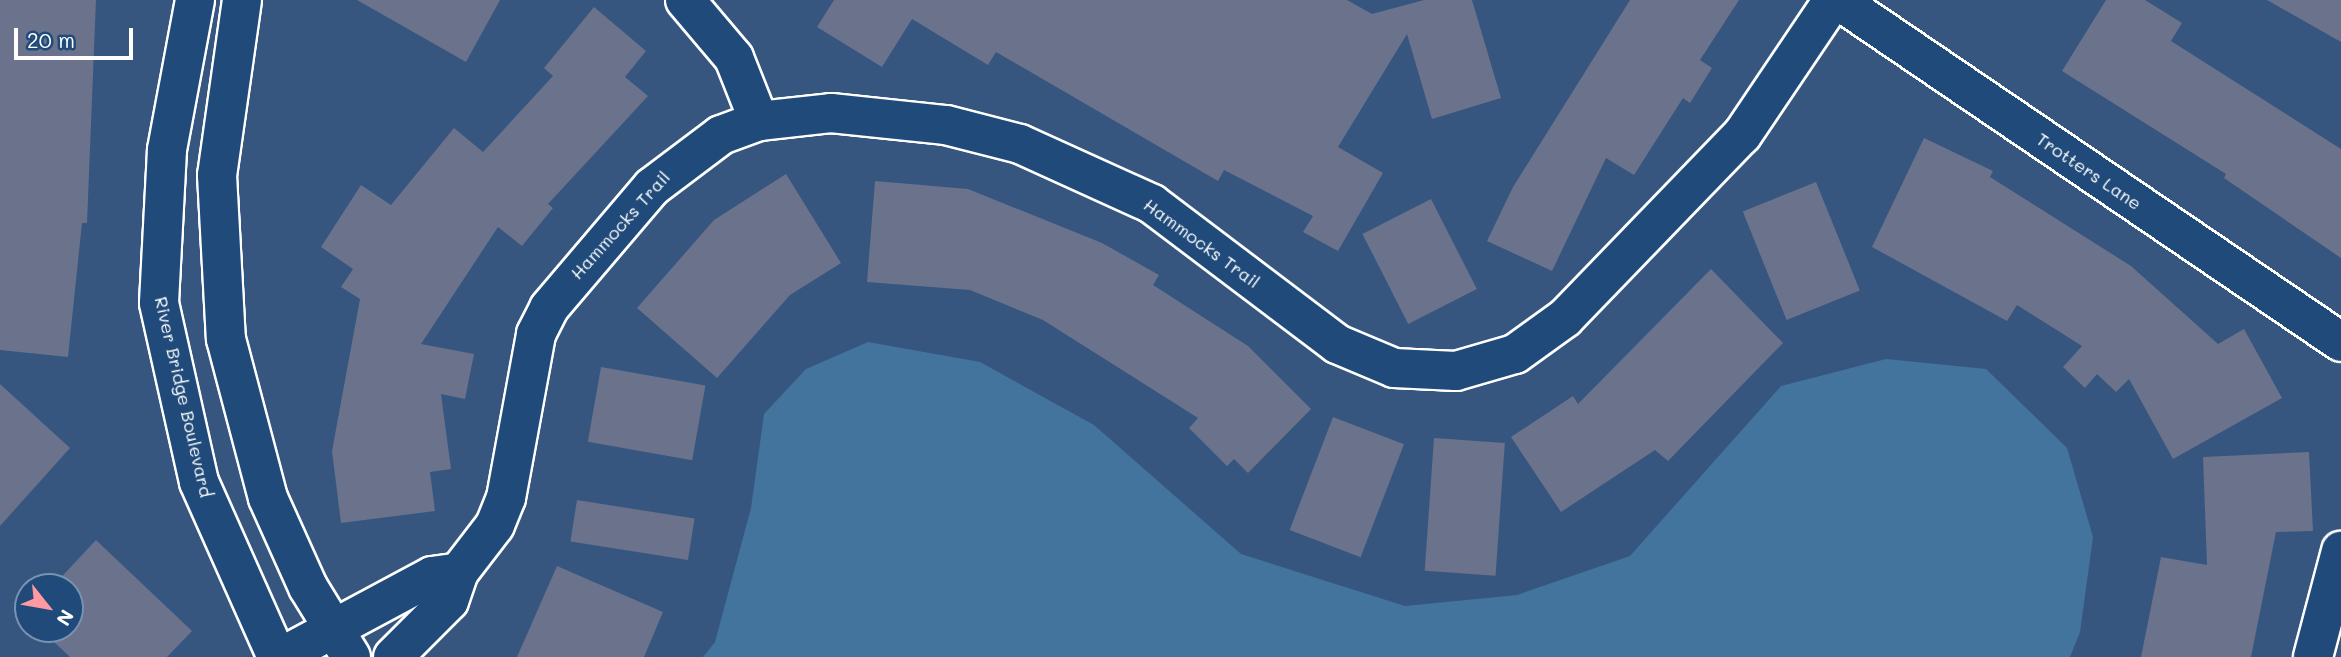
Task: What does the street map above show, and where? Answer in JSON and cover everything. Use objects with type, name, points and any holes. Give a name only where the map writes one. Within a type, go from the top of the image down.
[{"type":"street","name":"River Bridge Boulevard","points":[[195,0],[167,150],[159,303],[200,482],[279,657]]},
{"type":"street","points":[[242,0],[218,175],[226,339],[268,498],[343,643]]},
{"type":"street","points":[[685,0],[734,58],[759,121]]},
{"type":"street","name":"Hammocks Trail","points":[[393,657],[449,601],[460,572],[485,542],[506,498],[529,363],[549,308],[674,166],[721,135],[759,121],[798,114],[889,116],[1020,144],[1152,204],[1337,344],[1394,368],[1456,371],[1515,354],[1565,317],[1742,135],[1835,0]]},
{"type":"street","name":"Trotters Lane","points":[[1835,0],[2341,342]]},
{"type":"street","points":[[2313,657],[2341,551]]},
{"type":"street","points":[[279,657],[343,643],[432,576],[460,572]]},
{"type":"water","points":[[868,342],[980,362],[1094,425],[1241,554],[1405,606],[1517,595],[1630,556],[1781,386],[1886,359],[1986,369],[2067,448],[2093,537],[2080,632],[2070,657],[703,657],[715,642],[751,508],[764,414],[806,369]]},
{"type":"building","points":[[0,0],[96,0],[87,223],[82,223],[68,357],[0,350]]},
{"type":"building","points":[[357,0],[500,0],[466,62]]},
{"type":"building","points":[[834,0],[1347,0],[1372,14],[1424,0],[1472,0],[1501,98],[1432,119],[1407,34],[1338,147],[1383,173],[1338,251],[1303,232],[1313,216],[1224,170],[1218,181],[996,52],[988,65],[912,19],[882,67],[817,27]]},
{"type":"building","points":[[1630,0],[1739,0],[1700,60],[1712,68],[1690,103],[1683,98],[1634,175],[1606,158],[1552,271],[1487,241],[1513,187]]},
{"type":"building","points":[[2106,0],[2145,0],[2182,23],[2171,41],[2341,149],[2341,258],[2224,178],[2226,174],[2062,71]]},
{"type":"building","points":[[2267,0],[2341,0],[2341,42]]},
{"type":"building","points":[[594,7],[646,51],[625,77],[648,96],[548,204],[553,208],[522,246],[498,227],[421,344],[474,354],[465,399],[441,394],[451,469],[430,472],[435,511],[341,523],[332,451],[360,299],[341,287],[353,269],[321,247],[361,185],[391,205],[454,128],[483,152],[553,76],[544,68]]},
{"type":"building","points":[[1924,138],[1993,171],[1990,177],[2131,266],[2218,344],[2244,329],[2282,398],[2173,459],[2129,379],[2116,392],[2097,374],[2085,388],[2063,367],[2082,346],[2017,305],[2007,321],[1872,247]]},
{"type":"building","points":[[786,174],[841,263],[790,295],[717,378],[637,308],[714,220]]},
{"type":"building","points":[[875,181],[968,189],[1102,243],[1159,275],[1153,285],[1248,346],[1311,409],[1248,473],[1234,459],[1227,466],[1189,428],[1198,418],[1043,320],[970,290],[867,282]]},
{"type":"building","points":[[1816,182],[1860,290],[1787,320],[1743,212]]},
{"type":"building","points":[[1431,199],[1477,289],[1408,324],[1362,234]]},
{"type":"building","points":[[1711,269],[1783,343],[1668,461],[1655,450],[1561,512],[1511,437],[1573,396],[1578,404]]},
{"type":"building","points":[[601,367],[705,385],[692,460],[588,442]]},
{"type":"building","points":[[0,384],[70,448],[0,526]]},
{"type":"building","points":[[1333,417],[1404,444],[1361,557],[1290,530]]},
{"type":"building","points":[[1434,438],[1505,443],[1496,576],[1425,571]]},
{"type":"building","points":[[2309,452],[2313,531],[2276,532],[2251,657],[2141,657],[2161,557],[2207,565],[2203,457]]},
{"type":"building","points":[[577,500],[695,519],[688,560],[570,541]]},
{"type":"building","points":[[96,540],[192,631],[167,657],[70,657],[55,643],[84,643],[84,573],[65,573]]},
{"type":"building","points":[[557,566],[663,612],[644,657],[517,657]]}]
